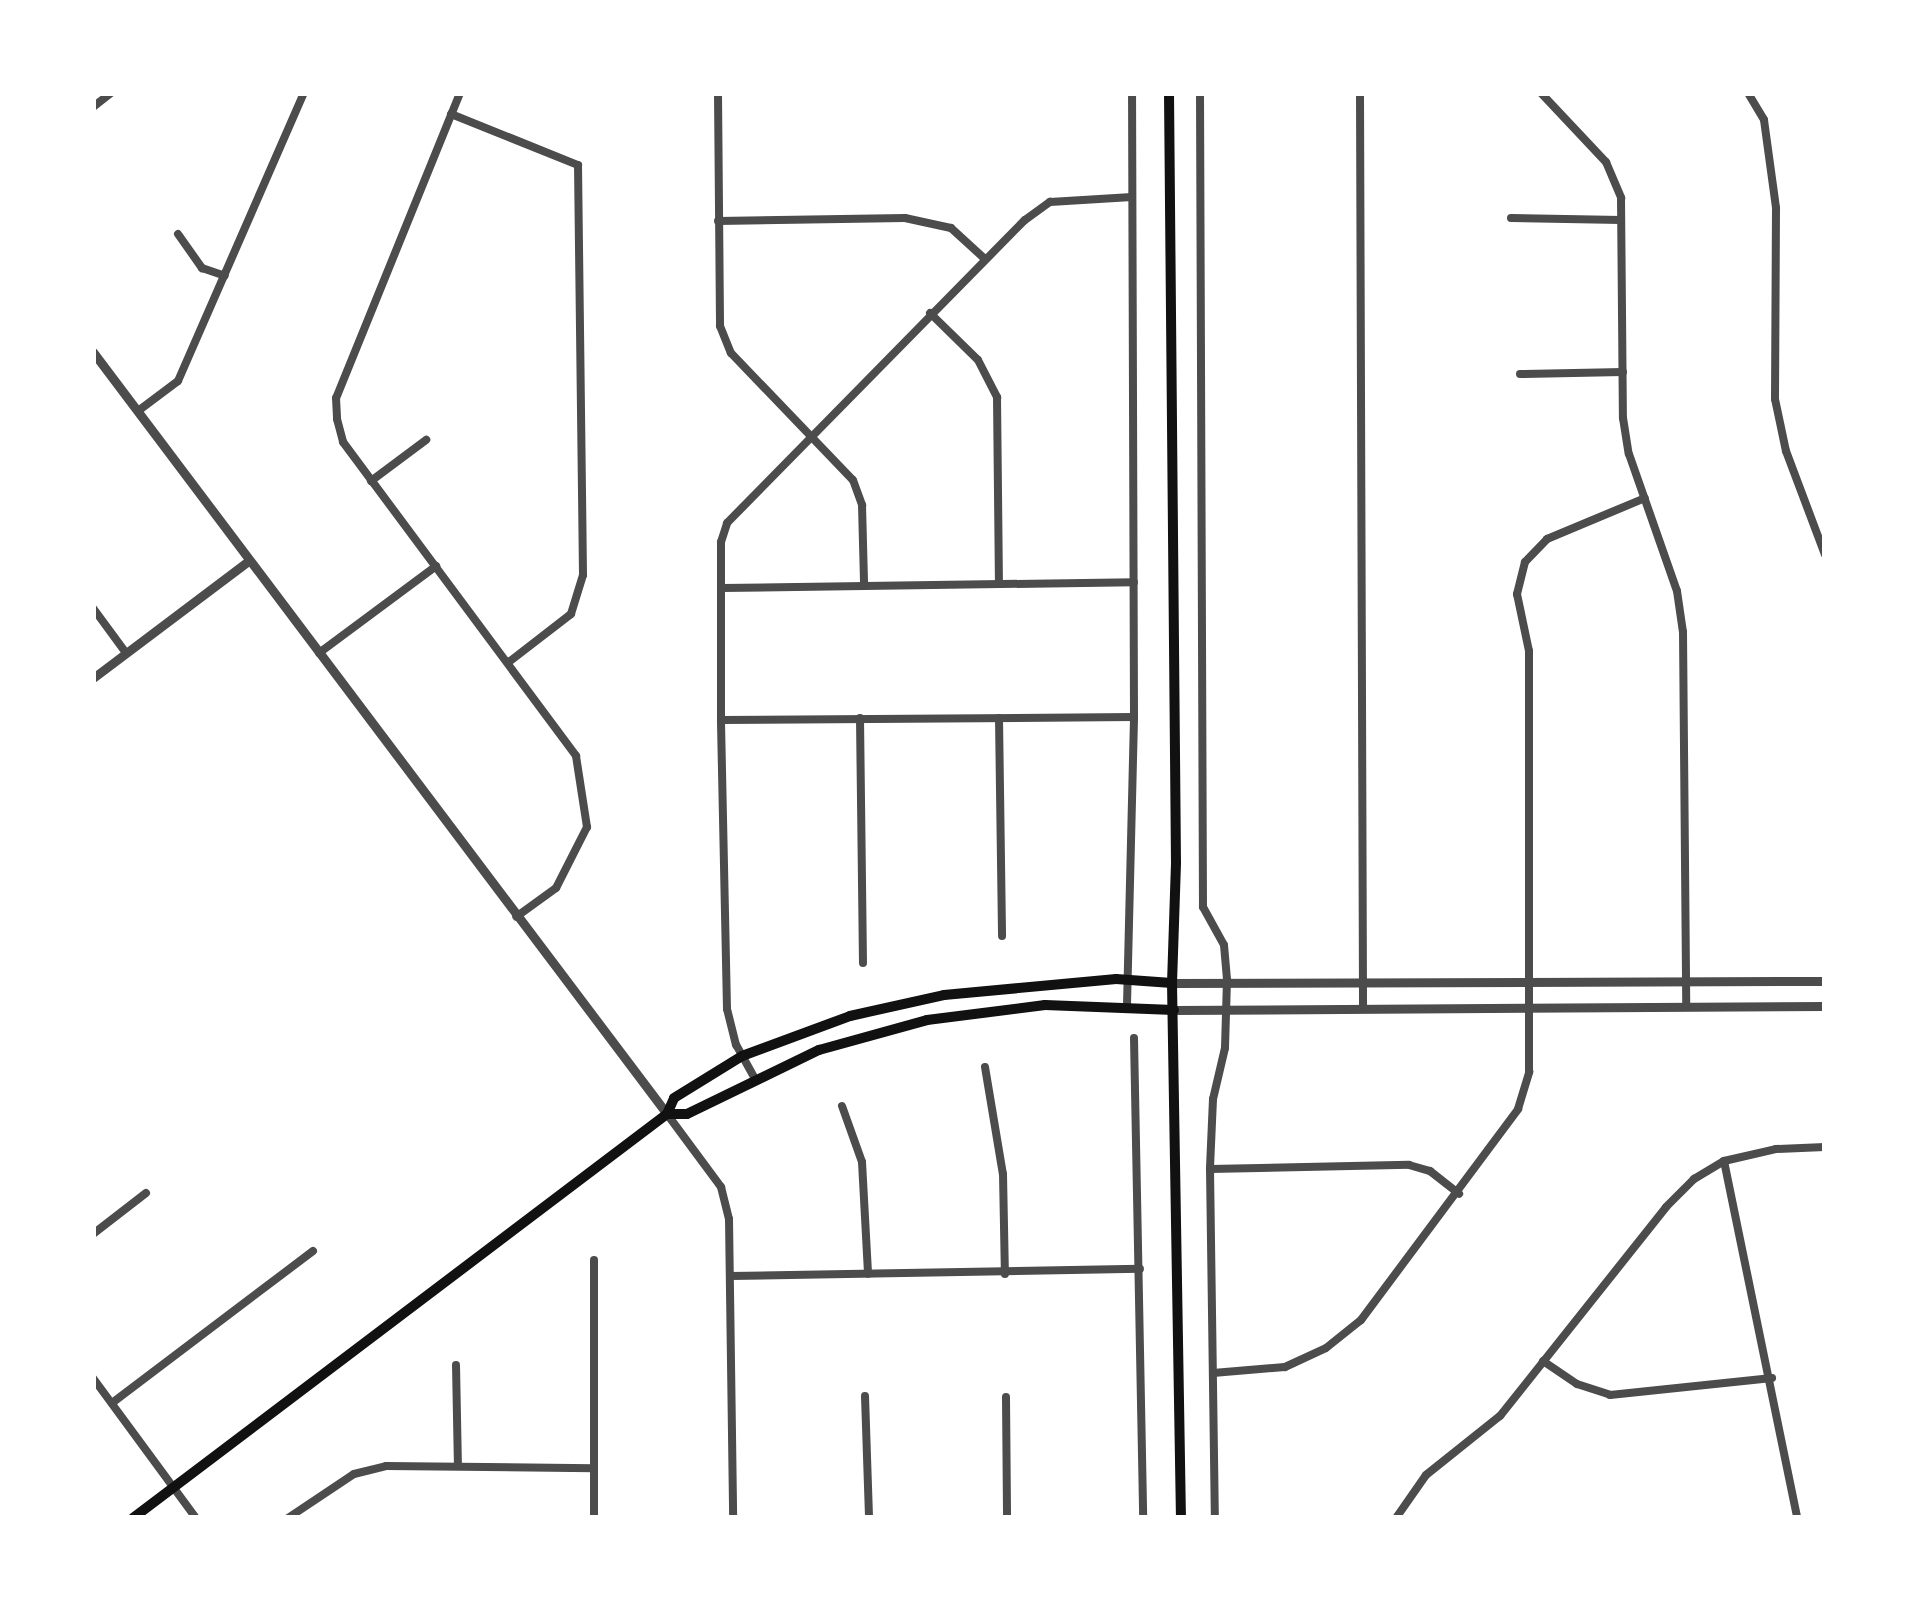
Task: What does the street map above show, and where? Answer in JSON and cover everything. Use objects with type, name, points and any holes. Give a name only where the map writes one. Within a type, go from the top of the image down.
[{"type":"main road","points":[[1169,93],[1176,862],[1172,983],[1181,1518]]},
{"type":"main road","points":[[133,1518],[667,1114],[674,1097],[742,1056],[897,1003],[993,987],[1127,980],[1172,983]]},
{"type":"main road","points":[[667,1114],[687,1114],[754,1077],[819,1050],[927,1020],[1045,1005],[1174,1010]]},
{"type":"street","points":[[93,106],[111,93]]},
{"type":"street","points":[[138,411],[178,381],[304,93]]},
{"type":"street","points":[[460,93],[336,398],[343,442],[575,756],[586,827],[556,888],[516,917]]},
{"type":"street","points":[[718,93],[720,326],[731,353],[853,480],[862,505],[864,584]]},
{"type":"street","points":[[1126,1005],[1134,717],[1132,93]]},
{"type":"street","points":[[1200,93],[1203,907],[1224,945],[1227,980],[1226,1048],[1213,1099],[1210,1168],[1215,1518]]},
{"type":"street","points":[[1360,93],[1363,1008]]},
{"type":"street","points":[[1541,93],[1606,162],[1622,198],[1623,373],[1629,454],[1678,591],[1683,632],[1686,1005]]},
{"type":"street","points":[[1748,93],[1764,121],[1776,208],[1775,399],[1786,451],[1825,555]]},
{"type":"street","points":[[451,114],[578,165],[583,575],[571,614],[509,662]]},
{"type":"street","points":[[754,1077],[727,1010],[721,721],[727,523],[930,313],[1050,202],[1132,197]]},
{"type":"street","points":[[718,220],[905,218],[951,228],[985,259]]},
{"type":"street","points":[[1510,218],[1621,220]]},
{"type":"street","points":[[178,234],[202,268],[225,276]]},
{"type":"street","points":[[930,313],[978,360],[997,397],[999,583]]},
{"type":"street","points":[[93,352],[721,1187],[729,1219],[733,1518]]},
{"type":"street","points":[[1520,374],[1623,373]]},
{"type":"street","points":[[371,481],[426,440]]},
{"type":"street","points":[[1213,1373],[1285,1367],[1326,1348],[1360,1320],[1459,1194],[1518,1109],[1529,1072],[1529,979],[1528,651],[1517,594],[1525,562],[1547,539],[1645,498]]},
{"type":"street","points":[[93,678],[247,562]]},
{"type":"street","points":[[317,654],[436,566]]},
{"type":"street","points":[[722,588],[1134,582]]},
{"type":"street","points":[[93,608],[126,653]]},
{"type":"street","points":[[721,721],[1134,717]]},
{"type":"street","points":[[860,718],[863,963]]},
{"type":"street","points":[[999,718],[1002,936]]},
{"type":"street","points":[[1172,983],[1825,981]]},
{"type":"street","points":[[1174,1010],[1825,1006]]},
{"type":"street","points":[[1134,1038],[1142,1518]]},
{"type":"street","points":[[985,1067],[1003,1174],[1005,1274]]},
{"type":"street","points":[[842,1106],[862,1162],[868,1274]]},
{"type":"street","points":[[1396,1518],[1426,1475],[1500,1416],[1666,1207],[1694,1179],[1724,1161],[1776,1149],[1825,1147]]},
{"type":"street","points":[[1724,1161],[1797,1518]]},
{"type":"street","points":[[1210,1168],[1408,1165],[1430,1171],[1459,1194]]},
{"type":"street","points":[[93,1234],[146,1193]]},
{"type":"street","points":[[112,1403],[313,1251]]},
{"type":"street","points":[[594,1260],[594,1518]]},
{"type":"street","points":[[731,1276],[1140,1269]]},
{"type":"street","points":[[1544,1360],[1577,1384],[1610,1394],[1772,1378]]},
{"type":"street","points":[[456,1365],[458,1466]]},
{"type":"street","points":[[93,1378],[196,1518]]},
{"type":"street","points":[[865,1396],[869,1518]]},
{"type":"street","points":[[1006,1396],[1007,1518]]},
{"type":"street","points":[[288,1518],[354,1474],[386,1466],[594,1468]]}]
